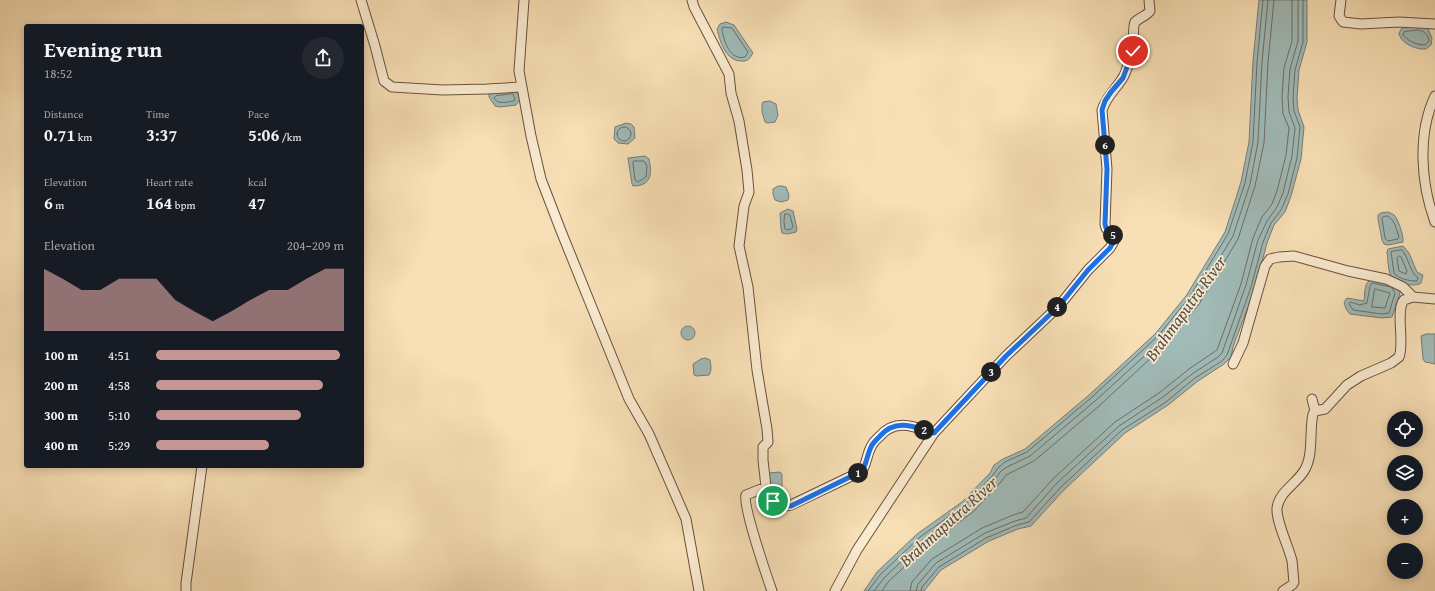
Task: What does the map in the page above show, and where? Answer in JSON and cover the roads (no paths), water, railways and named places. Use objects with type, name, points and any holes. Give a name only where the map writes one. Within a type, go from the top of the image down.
[{"type":"street","points":[[361,0],[384,81],[392,86],[443,90],[486,90],[521,87]]},
{"type":"street","points":[[524,0],[519,71],[521,87],[541,179],[629,399],[649,434],[686,519],[699,591]]},
{"type":"street","points":[[692,0],[730,74],[731,93],[739,120],[747,170],[749,192],[744,206],[739,246],[748,287],[757,370],[767,429],[768,442],[763,447],[766,487],[776,504],[791,506],[862,471],[866,464],[867,454],[872,444],[889,428],[898,425],[908,425],[934,433]]},
{"type":"street","points":[[835,591],[857,550],[934,433],[1006,356],[1059,306],[1088,270],[1110,248],[1114,241],[1114,237],[1106,228],[1105,224],[1107,169],[1102,110],[1105,101],[1123,78],[1134,43],[1133,27],[1135,22],[1150,11],[1149,0]]},
{"type":"street","points":[[1341,0],[1339,16],[1343,22],[1361,24],[1398,22],[1435,24]]},
{"type":"street","points":[[1435,96],[1427,118],[1423,155],[1427,195],[1435,222]]},
{"type":"street","points":[[1233,364],[1243,343],[1265,266],[1270,259],[1294,256],[1348,271],[1386,279],[1403,287],[1413,298]]},
{"type":"street","points":[[1315,412],[1325,409],[1352,382],[1391,363],[1399,357],[1400,307],[1404,300],[1413,298],[1435,299]]},
{"type":"street","points":[[1283,591],[1294,582],[1292,562],[1284,538],[1277,506],[1281,497],[1305,469],[1308,460],[1312,419],[1315,412],[1312,399]]},
{"type":"street","points":[[186,591],[202,468]]},
{"type":"street","points":[[766,487],[746,495],[745,500],[772,591]]},
{"type":"water","name":"Brahmaputra River","points":[[1259,0],[1307,0],[1307,42],[1299,70],[1297,98],[1298,110],[1304,127],[1301,159],[1291,196],[1285,212],[1274,225],[1267,243],[1255,288],[1233,347],[1231,357],[1224,364],[1198,381],[1168,405],[1125,433],[1064,490],[1031,526],[1018,529],[989,541],[941,570],[924,591],[864,591],[877,572],[917,534],[962,502],[990,473],[994,465],[1003,459],[1025,449],[1089,395],[1155,334],[1186,296],[1225,232],[1241,182],[1249,142],[1253,61]]},
{"type":"water","points":[[726,22],[734,25],[753,53],[747,60],[743,61],[731,58],[724,50],[717,29],[720,24]]},
{"type":"water","points":[[1419,26],[1428,29],[1432,38],[1431,45],[1426,49],[1409,45],[1400,37],[1399,33],[1402,28]]},
{"type":"water","points":[[516,89],[520,99],[516,105],[500,107],[495,106],[489,97],[489,92]]},
{"type":"water","points":[[770,101],[776,104],[778,115],[775,122],[768,123],[765,122],[762,112],[762,104],[763,102]]},
{"type":"water","points":[[626,123],[631,124],[634,127],[635,138],[628,144],[618,143],[614,139],[615,127]]},
{"type":"water","points":[[645,156],[649,159],[649,178],[644,184],[633,186],[628,158]]},
{"type":"water","points":[[778,186],[786,187],[789,195],[788,200],[781,202],[775,200],[773,189]]},
{"type":"water","points":[[788,209],[793,211],[797,229],[796,232],[787,234],[782,233],[780,213]]},
{"type":"water","points":[[1388,212],[1394,215],[1397,220],[1402,232],[1403,242],[1388,245],[1384,244],[1382,240],[1378,215]]},
{"type":"water","points":[[1403,246],[1409,253],[1417,272],[1423,275],[1421,283],[1414,285],[1404,284],[1395,280],[1390,274],[1388,266],[1388,249]]},
{"type":"water","points":[[1373,279],[1399,289],[1400,293],[1392,317],[1382,318],[1350,314],[1346,309],[1344,302],[1347,298],[1364,301],[1366,284]]},
{"type":"water","points":[[685,326],[691,326],[695,330],[695,336],[691,340],[685,340],[681,336],[681,330]]},
{"type":"water","points":[[1426,334],[1435,334],[1435,364],[1425,362],[1423,359],[1421,336]]},
{"type":"water","points":[[705,358],[710,360],[711,370],[709,375],[694,375],[693,364]]},
{"type":"water","points":[[780,472],[782,474],[782,494],[781,497],[775,498],[769,489],[769,473]]}]
